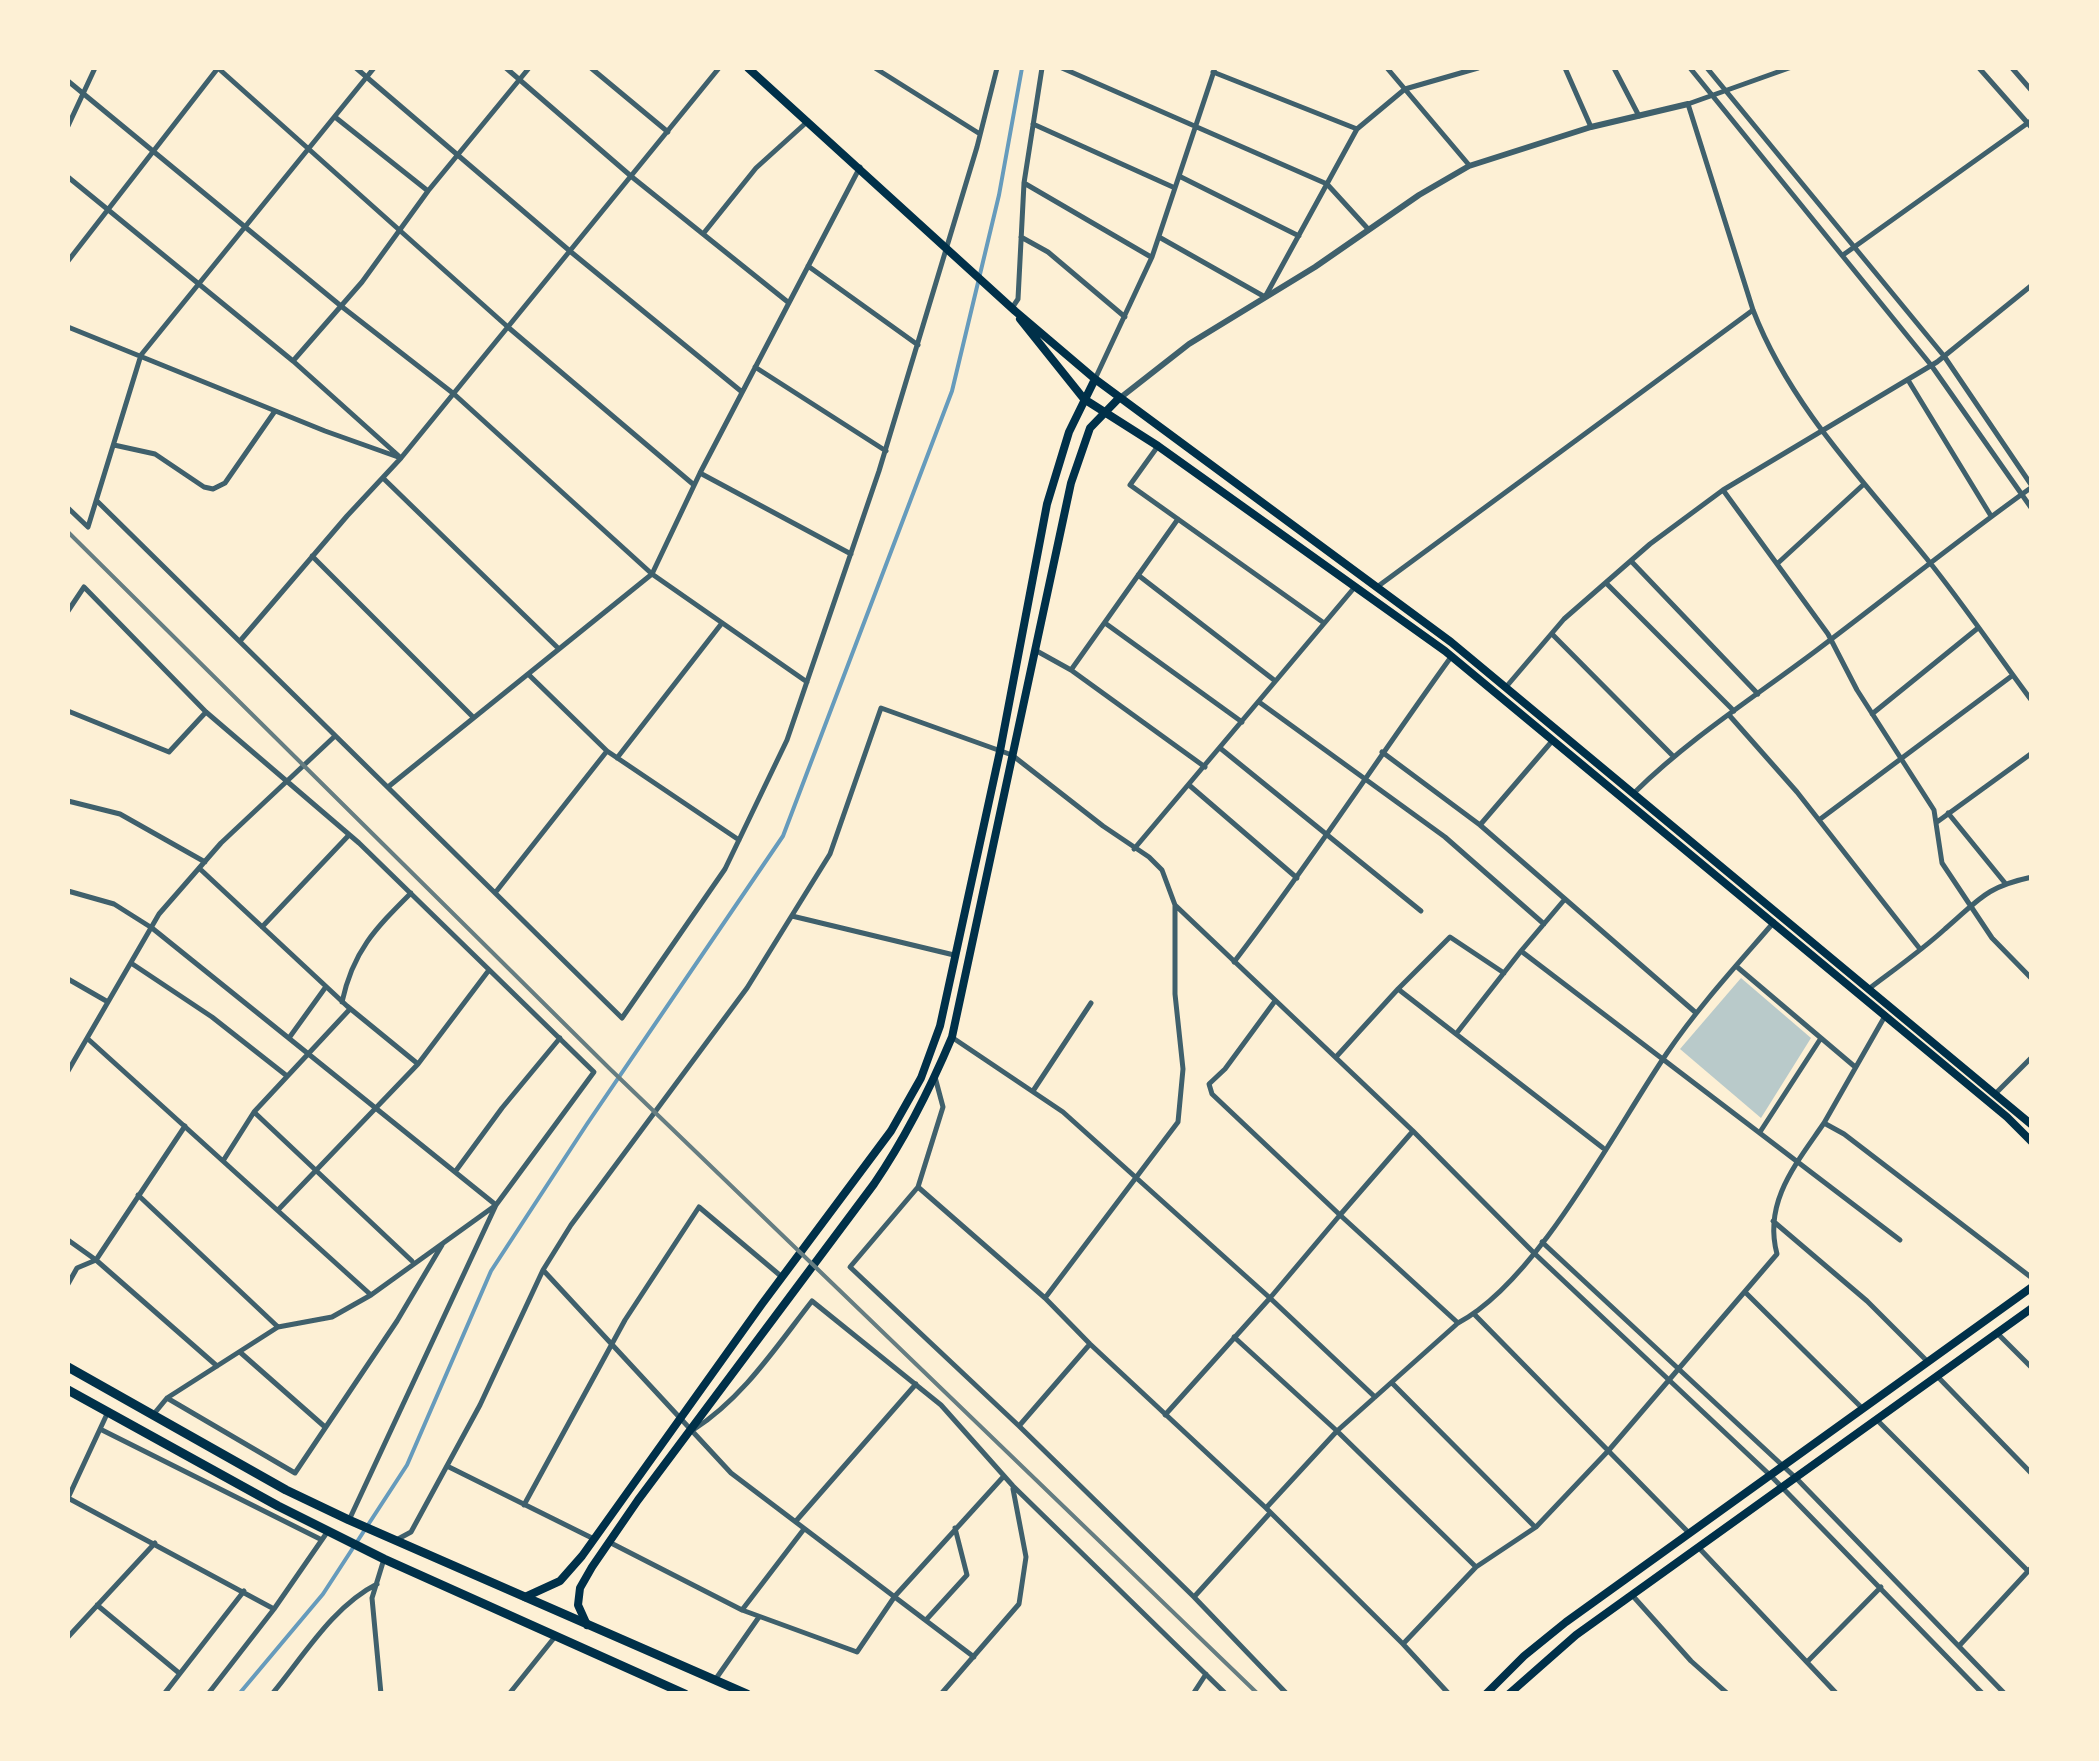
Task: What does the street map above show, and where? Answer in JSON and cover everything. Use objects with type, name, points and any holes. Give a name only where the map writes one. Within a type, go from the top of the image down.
[{"type":"highway","points":[[68,1368],[286,1490],[747,1694]]},
{"type":"highway","points":[[68,1390],[325,1535],[343,1538],[685,1694]]},
{"type":"main road","points":[[748,68],[1095,379],[1506,687],[2032,1125]]},
{"type":"main road","points":[[1012,308],[1084,399],[1158,446],[1452,656],[2007,1117],[2032,1142]]},
{"type":"main road","points":[[524,1597],[560,1581],[594,1540],[892,1131],[921,1078],[940,1026],[956,955],[1048,504],[1069,432],[1095,379]]},
{"type":"main road","points":[[587,1624],[578,1605],[580,1588],[609,1542],[874,1184],[904,1139],[935,1077],[952,1037],[1071,482],[1090,428],[1119,398]]},
{"type":"main road","points":[[1958,1076],[1965,1067]]},
{"type":"main road","points":[[2007,1117],[2015,1109]]},
{"type":"main road","points":[[1486,1694],[1566,1622],[2032,1287]]},
{"type":"main road","points":[[1509,1694],[1576,1635],[2032,1308]]},
{"type":"street","points":[[68,126],[95,68]]},
{"type":"street","points":[[68,261],[218,68],[510,328],[694,485]]},
{"type":"street","points":[[356,68],[742,392]]},
{"type":"street","points":[[68,508],[88,527],[141,355],[374,68]]},
{"type":"street","points":[[506,68],[632,177],[789,303]]},
{"type":"street","points":[[292,361],[529,68]]},
{"type":"street","points":[[590,68],[668,132]]},
{"type":"street","points":[[240,641],[510,328],[719,68]]},
{"type":"street","points":[[877,68],[980,134]]},
{"type":"street","points":[[97,501],[622,1018],[726,869],[787,740],[886,451],[997,68]]},
{"type":"street","points":[[1012,308],[1018,300],[1024,183],[1042,68]]},
{"type":"street","points":[[1062,68],[1327,184],[1369,230]]},
{"type":"street","points":[[1387,68],[1470,166]]},
{"type":"street","points":[[1266,297],[1357,128],[1406,89],[1478,68]]},
{"type":"street","points":[[1565,68],[1591,128]]},
{"type":"street","points":[[1614,68],[1638,116]]},
{"type":"street","points":[[1690,68],[1930,366],[2032,510]]},
{"type":"street","points":[[1635,792],[1674,756],[2032,486],[1944,356],[1707,68]]},
{"type":"street","points":[[1119,398],[1189,344],[1470,166],[1591,128],[1688,104],[1789,68]]},
{"type":"street","points":[[1843,256],[2030,123],[1979,68]]},
{"type":"street","points":[[2012,68],[2032,90]]},
{"type":"street","points":[[1095,379],[1152,257],[1214,70],[1357,128]]},
{"type":"street","points":[[68,81],[340,306],[454,394],[652,574],[807,682]]},
{"type":"street","points":[[1688,104],[1766,343],[1822,432],[1929,561],[2032,701]]},
{"type":"street","points":[[335,117],[428,191]]},
{"type":"street","points":[[704,234],[756,168],[808,122]]},
{"type":"street","points":[[1033,124],[1175,188]]},
{"type":"street","points":[[388,787],[652,574],[700,472],[860,167]]},
{"type":"street","points":[[1179,176],[1299,236]]},
{"type":"street","points":[[68,177],[292,361],[401,458]]},
{"type":"street","points":[[1024,183],[1152,257]]},
{"type":"street","points":[[1022,237],[1048,252],[1125,317]]},
{"type":"street","points":[[1159,237],[1266,297]]},
{"type":"street","points":[[808,266],[918,345]]},
{"type":"street","points":[[1506,687],[1552,634],[1606,583],[1722,490],[1930,366],[2032,285]]},
{"type":"street","points":[[1377,587],[1753,310]]},
{"type":"street","points":[[68,327],[401,458]]},
{"type":"street","points":[[756,367],[886,451]]},
{"type":"street","points":[[1908,380],[1990,516]]},
{"type":"street","points":[[114,445],[156,454],[204,488],[213,489],[225,483],[275,410]]},
{"type":"street","points":[[1158,446],[1130,485],[1324,623]]},
{"type":"street","points":[[700,472],[851,554]]},
{"type":"street","points":[[383,478],[559,649]]},
{"type":"street","points":[[1777,564],[1864,484]]},
{"type":"street","points":[[1722,490],[1831,640],[1872,714],[1934,810],[1942,863],[1992,938],[2032,979]]},
{"type":"street","points":[[1071,670],[1178,519]]},
{"type":"street","points":[[312,556],[474,718]]},
{"type":"street","points":[[1631,561],[1758,694]]},
{"type":"street","points":[[1138,575],[1276,681]]},
{"type":"street","points":[[1606,583],[1732,713],[1920,949]]},
{"type":"street","points":[[1134,849],[1356,585]]},
{"type":"street","points":[[68,613],[84,587],[206,712],[350,835],[594,1072],[496,1204],[349,1520]]},
{"type":"street","points":[[1105,622],[1242,722]]},
{"type":"street","points":[[617,758],[722,623]]},
{"type":"street","points":[[1872,714],[1978,628]]},
{"type":"street","points":[[1552,634],[1674,756]]},
{"type":"street","points":[[1034,650],[1071,670],[1204,767]]},
{"type":"street","points":[[1234,962],[1298,879],[1362,780],[1452,656]]},
{"type":"street","points":[[528,674],[617,758],[740,840]]},
{"type":"street","points":[[1818,820],[2013,676]]},
{"type":"street","points":[[1259,702],[1445,837],[1544,924]]},
{"type":"street","points":[[393,1540],[411,1532],[480,1405],[542,1270],[746,988],[830,854],[881,708],[1012,755],[1149,857],[1162,870],[1175,905],[1175,994],[1184,1068],[1178,1122],[1045,1298]]},
{"type":"street","points":[[68,711],[169,752],[206,712]]},
{"type":"street","points":[[68,1070],[159,914],[202,865],[336,736]]},
{"type":"street","points":[[1480,826],[1553,740]]},
{"type":"street","points":[[1220,748],[1421,910]]},
{"type":"street","points":[[495,893],[607,750]]},
{"type":"street","points":[[1382,752],[1480,826],[1696,1012]]},
{"type":"street","points":[[1936,822],[2032,753]]},
{"type":"street","points":[[1190,785],[1298,879]]},
{"type":"street","points":[[68,801],[120,814],[202,865],[342,1002],[418,1064]]},
{"type":"street","points":[[1948,813],[2004,882]]},
{"type":"street","points":[[262,927],[350,835]]},
{"type":"street","points":[[1870,988],[1947,928],[1969,904],[2004,882],[2032,876]]},
{"type":"street","points":[[68,891],[114,904],[152,928],[496,1204]]},
{"type":"street","points":[[342,1002],[348,971],[369,936],[411,894]]},
{"type":"street","points":[[1456,1034],[1565,899]]},
{"type":"street","points":[[1175,905],[1771,1476],[1983,1694]]},
{"type":"street","points":[[792,916],[956,955]]},
{"type":"street","points":[[1194,1598],[1337,1431],[1458,1323],[1474,1314],[1534,1253],[1696,1012],[1774,922]]},
{"type":"street","points":[[1335,1058],[1450,937],[1504,974]]},
{"type":"street","points":[[1521,950],[1900,1240]]},
{"type":"street","points":[[131,963],[212,1017],[287,1076]]},
{"type":"street","points":[[1736,966],[1854,1066]]},
{"type":"street","points":[[278,1210],[418,1064],[489,970]]},
{"type":"street","points":[[68,979],[108,1002]]},
{"type":"street","points":[[289,1038],[326,987]]},
{"type":"street","points":[[1398,989],[1604,1149]]},
{"type":"street","points":[[1275,1000],[1226,1069],[1209,1084],[1212,1094],[1458,1323]]},
{"type":"street","points":[[1033,1091],[1091,1003]]},
{"type":"street","points":[[223,1161],[254,1112],[350,1009]]},
{"type":"street","points":[[1403,1644],[1476,1567],[1536,1527],[1681,1368],[1777,1254],[1771,1232],[1783,1187],[1886,1016]]},
{"type":"street","points":[[952,1037],[1063,1112],[1376,1397]]},
{"type":"street","points":[[88,1038],[371,1295]]},
{"type":"street","points":[[455,1172],[560,1038]]},
{"type":"street","points":[[1760,1132],[1821,1038]]},
{"type":"street","points":[[1996,1093],[2032,1057]]},
{"type":"street","points":[[935,1077],[943,1107],[918,1187],[850,1267],[1019,1426],[1287,1694]]},
{"type":"street","points":[[254,1112],[412,1262]]},
{"type":"street","points":[[1824,1123],[1844,1134],[2032,1278]]},
{"type":"street","points":[[68,1284],[77,1268],[96,1260],[184,1126]]},
{"type":"street","points":[[1165,1415],[1413,1131]]},
{"type":"street","points":[[918,1187],[1045,1298],[1268,1511],[1449,1694]]},
{"type":"street","points":[[138,1195],[278,1327]]},
{"type":"street","points":[[153,1415],[168,1398],[278,1327],[332,1317],[371,1295],[496,1204]]},
{"type":"street","points":[[524,1504],[611,1344],[699,1207],[782,1278]]},
{"type":"street","points":[[1773,1221],[1867,1301],[1928,1362]]},
{"type":"street","points":[[68,1240],[217,1366]]},
{"type":"street","points":[[1542,1242],[1796,1478],[2006,1694]]},
{"type":"street","points":[[168,1398],[294,1473],[398,1321],[444,1243]]},
{"type":"street","points":[[542,1270],[731,1474],[974,1656]]},
{"type":"street","points":[[1745,1292],[1864,1409]]},
{"type":"street","points":[[690,1431],[720,1413],[812,1301],[941,1405],[1013,1486],[1226,1694]]},
{"type":"street","points":[[1474,1314],[1690,1534]]},
{"type":"street","points":[[1997,1333],[2032,1368]]},
{"type":"street","points":[[1234,1337],[1476,1567]]},
{"type":"street","points":[[1019,1426],[1090,1344]]},
{"type":"street","points":[[242,1352],[325,1427]]},
{"type":"street","points":[[1937,1376],[2032,1474]]},
{"type":"street","points":[[1392,1382],[1536,1527]]},
{"type":"street","points":[[796,1521],[916,1384]]},
{"type":"street","points":[[107,1414],[68,1498],[274,1608]]},
{"type":"street","points":[[1877,1420],[2030,1569],[1959,1646]]},
{"type":"street","points":[[100,1429],[325,1535],[208,1694]]},
{"type":"street","points":[[447,1466],[594,1540]]},
{"type":"street","points":[[609,1542],[742,1610],[857,1652],[895,1596],[1004,1476]]},
{"type":"street","points":[[941,1694],[1019,1604],[1026,1558],[1013,1486]]},
{"type":"street","points":[[742,1610],[805,1528]]},
{"type":"street","points":[[926,1620],[967,1576],[955,1528]]},
{"type":"street","points":[[68,1636],[154,1543]]},
{"type":"street","points":[[1699,1548],[1837,1694]]},
{"type":"street","points":[[382,1694],[372,1598],[384,1559]]},
{"type":"street","points":[[272,1694],[336,1616],[377,1584]]},
{"type":"street","points":[[1807,1662],[1881,1587]]},
{"type":"street","points":[[164,1694],[244,1592]]},
{"type":"street","points":[[1632,1595],[1690,1661],[1728,1694]]},
{"type":"street","points":[[97,1605],[180,1674]]},
{"type":"street","points":[[715,1680],[759,1617]]},
{"type":"street","points":[[509,1694],[557,1634]]},
{"type":"street","points":[[1193,1694],[1206,1674]]},
{"type":"shaded area","points":[[1741,978],[1811,1038],[1761,1118],[1680,1049]]},
{"type":"waterway","points":[[239,1694],[323,1594],[407,1465],[491,1271],[783,836],[952,391],[999,195],[1022,68]]},
{"type":"railway","points":[[68,532],[609,1068],[1258,1694]]}]
